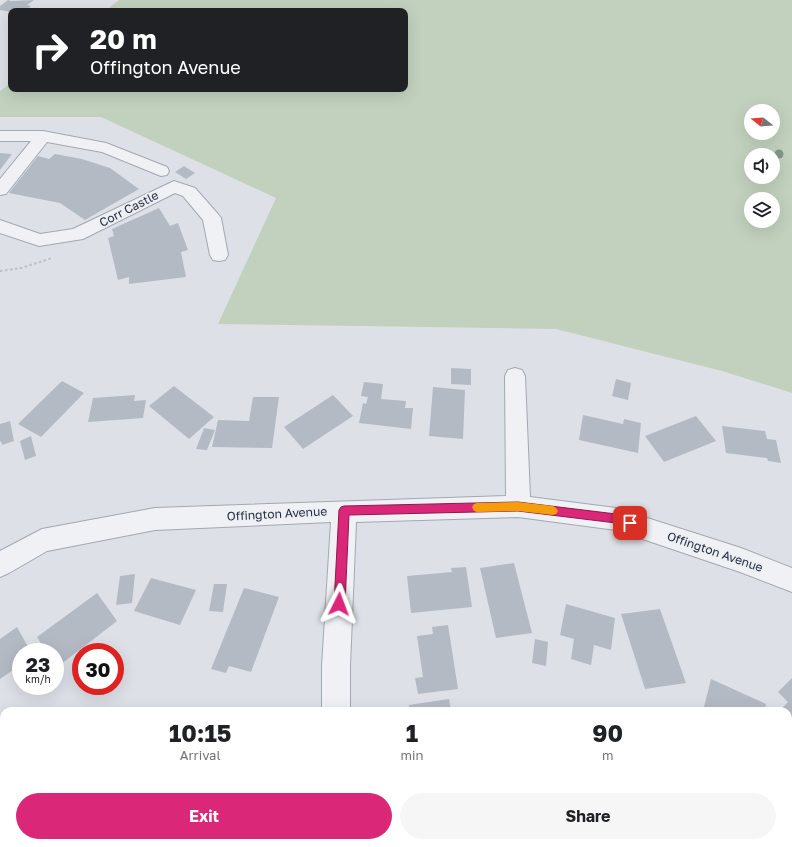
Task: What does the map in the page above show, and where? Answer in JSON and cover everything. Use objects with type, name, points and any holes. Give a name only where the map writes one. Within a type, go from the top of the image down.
[{"type":"street","name":"Corr Castle","points":[[0,136],[43,136],[106,148],[162,171]]},
{"type":"street","points":[[0,190],[43,136]]},
{"type":"street","name":"Corr Castle","points":[[0,226],[39,240],[77,235],[174,186],[189,192],[212,218],[219,255]]},
{"type":"street","points":[[514,376],[518,506]]},
{"type":"street","name":"Offington Avenue","points":[[0,565],[42,540],[155,519],[344,510],[518,506],[616,519],[741,560],[792,580]]},
{"type":"street","points":[[336,707],[336,666],[344,510]]},
{"type":"green space","points":[[119,0],[792,0],[792,393],[722,371],[556,329],[218,324],[276,198],[101,117],[0,117],[0,91],[8,85],[8,92],[408,92],[408,8],[109,8]]},
{"type":"building","points":[[8,0],[34,0],[27,5],[31,6],[29,8],[8,8],[8,11],[0,10],[0,6]]},
{"type":"building","points":[[0,153],[12,154],[0,170]]},
{"type":"building","points":[[55,154],[82,159],[110,168],[139,189],[85,220],[60,203],[9,193],[38,156],[49,159]]},
{"type":"building","points":[[184,166],[195,173],[186,179],[175,172]]},
{"type":"building","points":[[159,208],[170,226],[178,223],[188,250],[181,252],[186,277],[129,284],[129,277],[118,280],[108,238],[114,236],[112,229]]},
{"type":"building","points":[[451,368],[471,369],[471,385],[451,384]]},
{"type":"building","points":[[616,379],[631,383],[628,400],[612,396]]},
{"type":"building","points":[[62,381],[84,393],[41,437],[18,424]]},
{"type":"building","points":[[364,382],[383,384],[381,399],[406,401],[405,408],[413,408],[411,429],[359,423],[363,403],[366,404],[368,397],[361,396]]},
{"type":"building","points":[[174,386],[214,417],[189,439],[149,406]]},
{"type":"building","points":[[433,387],[465,390],[463,439],[429,436]]},
{"type":"building","points":[[135,395],[134,401],[146,400],[143,418],[88,422],[93,398]]},
{"type":"building","points":[[333,395],[353,416],[303,449],[284,427]]},
{"type":"building","points":[[253,397],[279,397],[272,448],[212,447],[218,420],[249,421]]},
{"type":"building","points":[[583,415],[623,424],[624,419],[641,423],[638,453],[579,440]]},
{"type":"building","points":[[696,416],[716,441],[664,462],[645,436]]},
{"type":"building","points":[[10,421],[14,441],[2,445],[1,441],[0,442],[0,424]]},
{"type":"building","points":[[722,426],[765,431],[767,439],[776,440],[781,463],[768,461],[767,458],[726,453]]},
{"type":"building","points":[[204,428],[215,430],[207,450],[196,449]]},
{"type":"building","points":[[31,436],[36,456],[25,460],[20,441]]},
{"type":"building","points":[[514,563],[532,633],[496,638],[480,568]]},
{"type":"building","points":[[466,567],[472,607],[411,613],[407,576],[452,572],[451,568]]},
{"type":"building","points":[[135,574],[132,603],[116,605],[120,576]]},
{"type":"building","points":[[151,578],[196,590],[180,625],[134,611]]},
{"type":"building","points":[[214,584],[227,584],[223,612],[209,611]]},
{"type":"building","points":[[244,588],[279,597],[251,672],[229,666],[226,673],[211,669]]},
{"type":"building","points":[[97,593],[117,621],[88,643],[72,643],[72,656],[64,662],[64,643],[41,643],[37,637]]},
{"type":"building","points":[[566,604],[615,618],[611,650],[594,645],[591,665],[571,659],[574,639],[560,635]]},
{"type":"building","points":[[660,609],[686,683],[645,689],[621,614]]},
{"type":"building","points":[[448,625],[458,689],[418,694],[415,678],[423,677],[417,636],[433,634],[432,627]]},
{"type":"building","points":[[17,627],[26,643],[12,643],[12,671],[0,679],[0,639]]},
{"type":"building","points":[[535,639],[548,642],[546,666],[532,663]]},
{"type":"building","points":[[792,678],[792,707],[783,707],[788,702],[778,692]]},
{"type":"building","points":[[711,679],[766,704],[765,707],[704,707]]},
{"type":"building","points":[[449,699],[450,707],[409,707],[409,705]]},
{"type":"slow traffic","points":[[477,507],[518,506],[553,511]]},
{"type":"route","points":[[339,604],[344,510],[518,506],[616,519],[630,523]]}]
